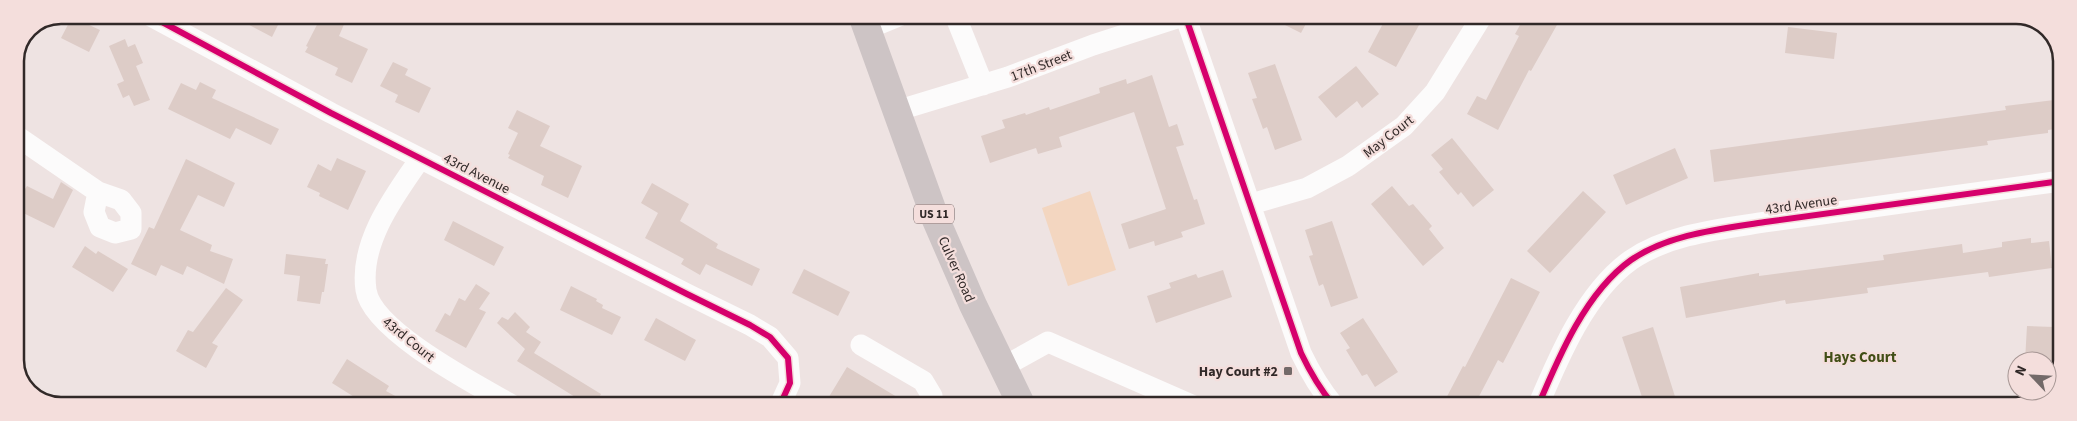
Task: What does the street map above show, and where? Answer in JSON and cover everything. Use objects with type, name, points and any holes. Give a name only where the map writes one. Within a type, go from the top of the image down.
[{"type":"main road","name":"Culver Road","points":[[866,24],[936,220],[973,305],[1018,397]]},
{"type":"street","name":"43rd Avenue","points":[[166,24],[420,159],[750,325],[770,337],[788,358],[790,383],[784,397]]},
{"type":"street","points":[[959,24],[983,85]]},
{"type":"street","name":"17th Street","points":[[896,111],[983,85],[1093,45],[1160,24]]},
{"type":"street","points":[[1188,24],[1301,353],[1311,374],[1328,397]]},
{"type":"street","name":"May Court","points":[[1251,204],[1307,188],[1348,166],[1404,126],[1436,92],[1477,24]]},
{"type":"street","points":[[24,141],[98,192]]},
{"type":"street","name":"43rd Court","points":[[420,159],[394,199],[376,233],[365,268],[366,291],[376,311],[395,330],[431,359],[498,397]]},
{"type":"street","name":"43rd Avenue","points":[[1542,397],[1552,373],[1579,322],[1598,292],[1614,274],[1632,260],[1674,240],[1765,222],[2053,182]]},
{"type":"street","points":[[1003,367],[1048,342],[1173,397]]},
{"type":"street","points":[[861,345],[923,381],[932,397]]},
{"type":"shaded area","points":[[1090,191],[1116,270],[1068,286],[1042,208]]},
{"type":"building","points":[[68,24],[87,24],[100,30],[89,52],[61,38]]},
{"type":"building","points":[[247,24],[278,24],[272,37]]},
{"type":"building","points":[[317,24],[344,24],[339,36],[368,49],[352,83],[335,75],[338,68],[305,52],[308,47],[306,46]]},
{"type":"building","points":[[1283,24],[1306,24],[1301,33]]},
{"type":"building","points":[[1383,24],[1420,24],[1396,67],[1368,52]]},
{"type":"building","points":[[1521,24],[1557,24],[1531,71],[1529,70],[1498,130],[1467,114],[1477,96],[1486,100],[1519,36],[1515,34]]},
{"type":"building","points":[[1788,27],[1837,33],[1834,59],[1785,53]]},
{"type":"building","points":[[125,39],[128,47],[135,44],[143,63],[136,66],[150,100],[134,106],[129,95],[123,98],[117,84],[124,81],[109,46]]},
{"type":"building","points":[[393,62],[408,69],[405,75],[431,88],[419,113],[395,102],[398,95],[380,86]]},
{"type":"building","points":[[1275,64],[1302,140],[1275,150],[1267,127],[1263,129],[1252,99],[1257,98],[1248,73]]},
{"type":"building","points":[[1356,66],[1379,94],[1362,108],[1357,101],[1336,118],[1318,97]]},
{"type":"building","points":[[1152,75],[1169,127],[1177,124],[1184,145],[1176,147],[1194,200],[1197,199],[1205,224],[1181,232],[1183,237],[1155,246],[1154,241],[1129,249],[1121,224],[1166,209],[1134,112],[1059,137],[1062,147],[1038,154],[1036,148],[990,163],[981,136],[1005,128],[1002,120],[1025,113],[1026,115],[1049,107],[1050,110],[1100,93],[1099,88],[1126,79],[1127,84]]},
{"type":"building","points":[[200,82],[216,90],[212,98],[279,129],[271,145],[236,128],[230,139],[168,109],[181,83],[196,90]]},
{"type":"building","points":[[2053,100],[2053,129],[2048,130],[2048,133],[1987,141],[1988,145],[1714,182],[1710,150],[2006,110],[2005,106]]},
{"type":"building","points":[[517,110],[550,126],[540,146],[582,166],[568,198],[541,185],[544,176],[508,158],[518,133],[508,128]]},
{"type":"building","points":[[1452,138],[1494,190],[1473,207],[1461,192],[1458,195],[1439,172],[1443,169],[1431,155]]},
{"type":"building","points":[[1675,148],[1688,178],[1626,205],[1613,175]]},
{"type":"building","points":[[337,158],[366,171],[348,210],[319,196],[320,193],[307,187],[318,164],[331,171]]},
{"type":"building","points":[[186,159],[235,183],[224,207],[198,195],[180,230],[212,245],[210,251],[233,259],[224,284],[187,266],[183,275],[161,265],[156,276],[131,264],[149,227],[154,229]]},
{"type":"building","points":[[61,182],[73,190],[54,228],[24,213],[24,188],[27,186],[53,199]]},
{"type":"building","points":[[652,183],[689,204],[680,221],[718,244],[716,248],[760,269],[752,286],[706,264],[700,275],[681,264],[684,259],[645,238],[658,213],[641,203]]},
{"type":"building","points":[[1392,186],[1409,206],[1413,204],[1432,226],[1429,229],[1444,248],[1423,266],[1371,204]]},
{"type":"building","points":[[1583,191],[1606,212],[1550,273],[1527,251]]},
{"type":"building","points":[[453,221],[504,247],[494,266],[444,240]]},
{"type":"building","points":[[1332,221],[1358,298],[1331,307],[1323,284],[1319,286],[1309,256],[1313,255],[1305,230]]},
{"type":"building","points":[[2031,238],[2031,243],[2049,241],[2052,268],[1989,277],[1988,272],[1867,288],[1868,293],[1786,304],[1785,300],[1686,318],[1680,287],[1759,273],[1759,276],[1884,260],[1883,255],[1962,244],[1963,253],[2002,247],[2002,242]]},
{"type":"building","points":[[85,246],[96,254],[98,251],[128,269],[113,292],[72,267]]},
{"type":"building","points":[[286,254],[326,259],[325,264],[328,264],[324,292],[322,292],[320,304],[297,301],[300,276],[284,274]]},
{"type":"building","points":[[804,269],[850,292],[838,316],[792,293]]},
{"type":"building","points":[[1223,270],[1232,297],[1156,323],[1147,296],[1171,288],[1169,283],[1196,274],[1198,278]]},
{"type":"building","points":[[1511,278],[1540,292],[1503,363],[1498,360],[1479,397],[1447,397],[1463,366],[1465,367]]},
{"type":"building","points":[[476,284],[490,293],[479,309],[486,312],[466,348],[435,331],[445,313],[450,316],[459,298],[465,301]]},
{"type":"building","points":[[571,286],[597,299],[596,301],[603,305],[602,308],[621,317],[612,335],[560,310]]},
{"type":"building","points":[[226,288],[243,300],[212,343],[218,346],[206,368],[176,351],[188,330],[193,332]]},
{"type":"building","points":[[515,312],[530,327],[526,332],[541,342],[534,353],[601,394],[599,397],[575,397],[517,361],[525,349],[497,323],[502,317],[508,320]]},
{"type":"building","points":[[656,318],[696,340],[685,361],[644,340]]},
{"type":"building","points":[[1363,318],[1398,372],[1375,387],[1367,374],[1362,376],[1346,350],[1350,348],[1340,333]]},
{"type":"building","points":[[2027,326],[2053,327],[2053,351],[2026,351]]},
{"type":"building","points":[[1653,327],[1675,397],[1642,397],[1622,337]]},
{"type":"building","points":[[347,359],[389,386],[386,391],[397,397],[354,397],[332,383]]},
{"type":"building","points":[[847,367],[897,397],[829,397]]},
{"type":"cycle path","points":[[166,24],[331,113],[750,325],[770,337],[788,358],[790,383],[784,397]]},
{"type":"cycle path","points":[[1188,24],[1301,353],[1327,397]]},
{"type":"cycle path","points":[[1542,397],[1575,326],[1600,289],[1631,260],[1662,244],[1678,238],[1731,227],[2053,182]]},
{"type":"place","name":"Hay Court #2","points":[[1288,371]]},
{"type":"district","name":"Hays Court","points":[[1860,357]]}]
